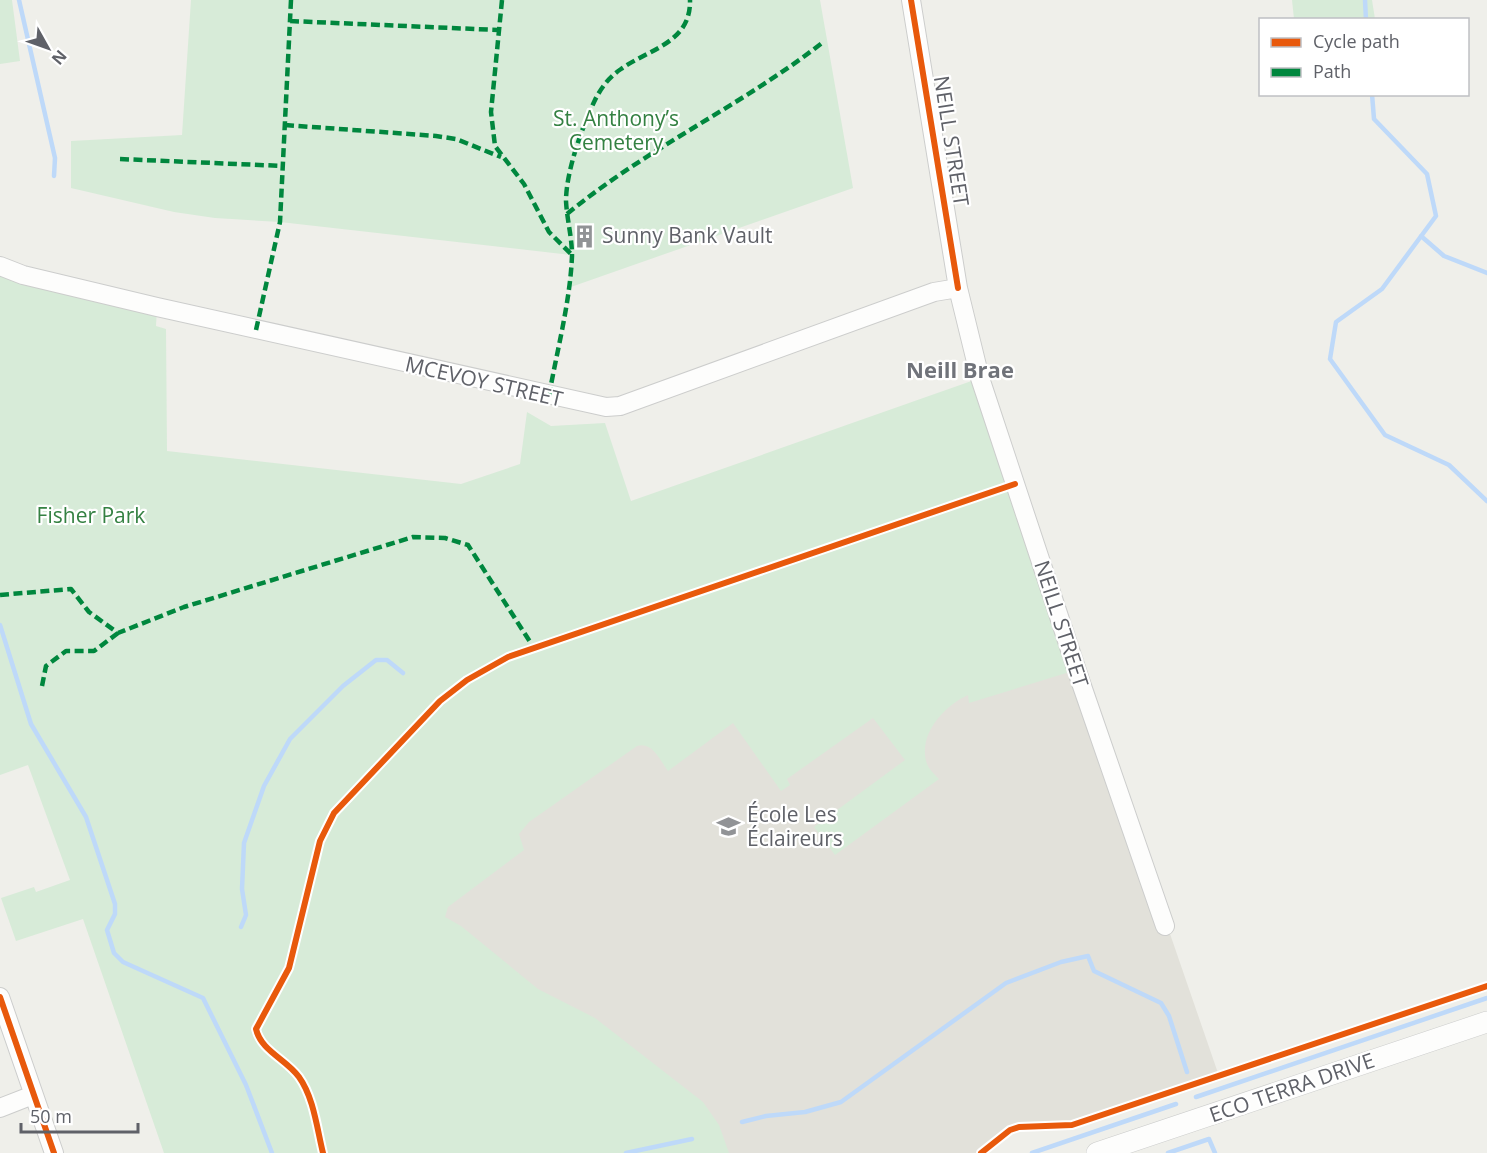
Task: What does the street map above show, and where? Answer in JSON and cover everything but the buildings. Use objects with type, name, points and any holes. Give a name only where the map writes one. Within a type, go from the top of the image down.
[{"type":"street","name":"NEILL STREET","points":[[911,0],[958,288],[980,378],[1081,683],[1165,926]]},
{"type":"street","name":"MCEVOY STREET","points":[[0,266],[23,275],[157,307],[606,407],[620,406],[934,292],[958,288]]},
{"type":"street","points":[[0,997],[54,1153]]},
{"type":"street","name":"ECO TERRA DRIVE","points":[[1097,1153],[1487,1022]]},
{"type":"street","points":[[0,1108],[33,1095]]},
{"type":"shaded area","name":"École Les Éclaireurs","points":[[1015,484],[1219,1076],[1072,1125],[1019,1127],[1010,1130],[981,1153],[323,1153],[283,983]]},
{"type":"green space","points":[[0,0],[12,0],[20,61],[0,64]]},
{"type":"green space","name":"St. Anthony’s Cemetery","points":[[191,0],[820,0],[853,188],[568,288],[571,255],[280,222],[215,218],[174,212],[71,188],[71,141],[182,135]]},
{"type":"green space","points":[[1292,0],[1372,0],[1375,18],[1294,18]]},
{"type":"green space","name":"Fisher Park","points":[[0,266],[157,307],[156,326],[166,329],[167,451],[461,484],[520,464],[527,412],[551,426],[605,423],[631,501],[980,378],[1076,670],[969,703],[968,695],[950,706],[929,732],[926,743],[927,764],[939,779],[835,855],[814,827],[905,760],[873,718],[787,779],[790,785],[781,791],[733,723],[668,771],[651,749],[647,746],[637,746],[529,822],[519,834],[524,850],[448,907],[445,917],[461,926],[538,989],[595,1018],[703,1102],[719,1125],[729,1153],[164,1153],[83,919],[16,941],[1,898],[34,887],[36,892],[70,880],[28,765],[0,775]]},
{"type":"waterway","points":[[19,0],[55,158],[54,176]]},
{"type":"waterway","points":[[1365,0],[1366,18]]},
{"type":"waterway","points":[[1372,96],[1374,119],[1427,174],[1436,216],[1382,289],[1336,322],[1330,359],[1385,435],[1449,465],[1487,501]]},
{"type":"waterway","points":[[1421,236],[1444,256],[1487,273]]},
{"type":"waterway","points":[[0,625],[31,724],[86,817],[115,904],[115,914],[107,930],[114,953],[123,962],[203,998],[246,1085],[272,1153]]},
{"type":"waterway","points":[[241,927],[246,915],[242,889],[244,843],[264,786],[290,739],[343,686],[376,660],[387,660],[403,673]]},
{"type":"waterway","points":[[742,1122],[766,1116],[805,1112],[841,1102],[1006,983],[1061,962],[1088,956],[1094,971],[1161,1003],[1169,1016],[1187,1072]]},
{"type":"waterway","points":[[1196,1097],[1487,998]]},
{"type":"waterway","points":[[1032,1153],[1176,1104]]},
{"type":"waterway","points":[[626,1153],[692,1139]]},
{"type":"waterway","points":[[1168,1153],[1209,1139],[1215,1153]]},
{"type":"marked path","points":[[256,330],[280,222],[291,0]]},
{"type":"marked path","points":[[502,0],[491,112],[495,146],[524,184],[549,232],[572,255]]},
{"type":"marked path","points":[[549,396],[569,291],[572,256],[566,201],[572,163],[580,136],[595,100],[606,83],[621,69],[676,35],[684,26],[690,0]]},
{"type":"marked path","points":[[290,21],[498,30]]},
{"type":"marked path","points":[[567,214],[629,168],[759,87],[822,43]]},
{"type":"marked path","points":[[285,125],[436,136],[456,139],[501,157]]},
{"type":"marked path","points":[[120,159],[283,166]]},
{"type":"marked path","points":[[0,595],[71,589],[89,612],[118,633],[184,607],[413,537],[445,538],[468,545],[534,648]]},
{"type":"marked path","points":[[42,686],[46,666],[66,651],[94,651],[118,633]]},
{"type":"cycle path","points":[[911,0],[958,288]]},
{"type":"cycle path","points":[[323,1153],[312,1104],[304,1085],[294,1071],[268,1049],[256,1029],[289,968],[320,841],[334,813],[440,701],[467,680],[508,657],[1015,484]]},
{"type":"cycle path","points":[[981,1153],[1010,1130],[1019,1127],[1072,1125],[1487,986]]},
{"type":"cycle path","points":[[0,997],[54,1153]]},
{"type":"place","name":"Sunny Bank Vault","points":[[584,236]]},
{"type":"place","name":"École Les Éclaireurs","points":[[729,827]]},
{"type":"district","name":"Neill Brae","points":[[960,370]]}]
